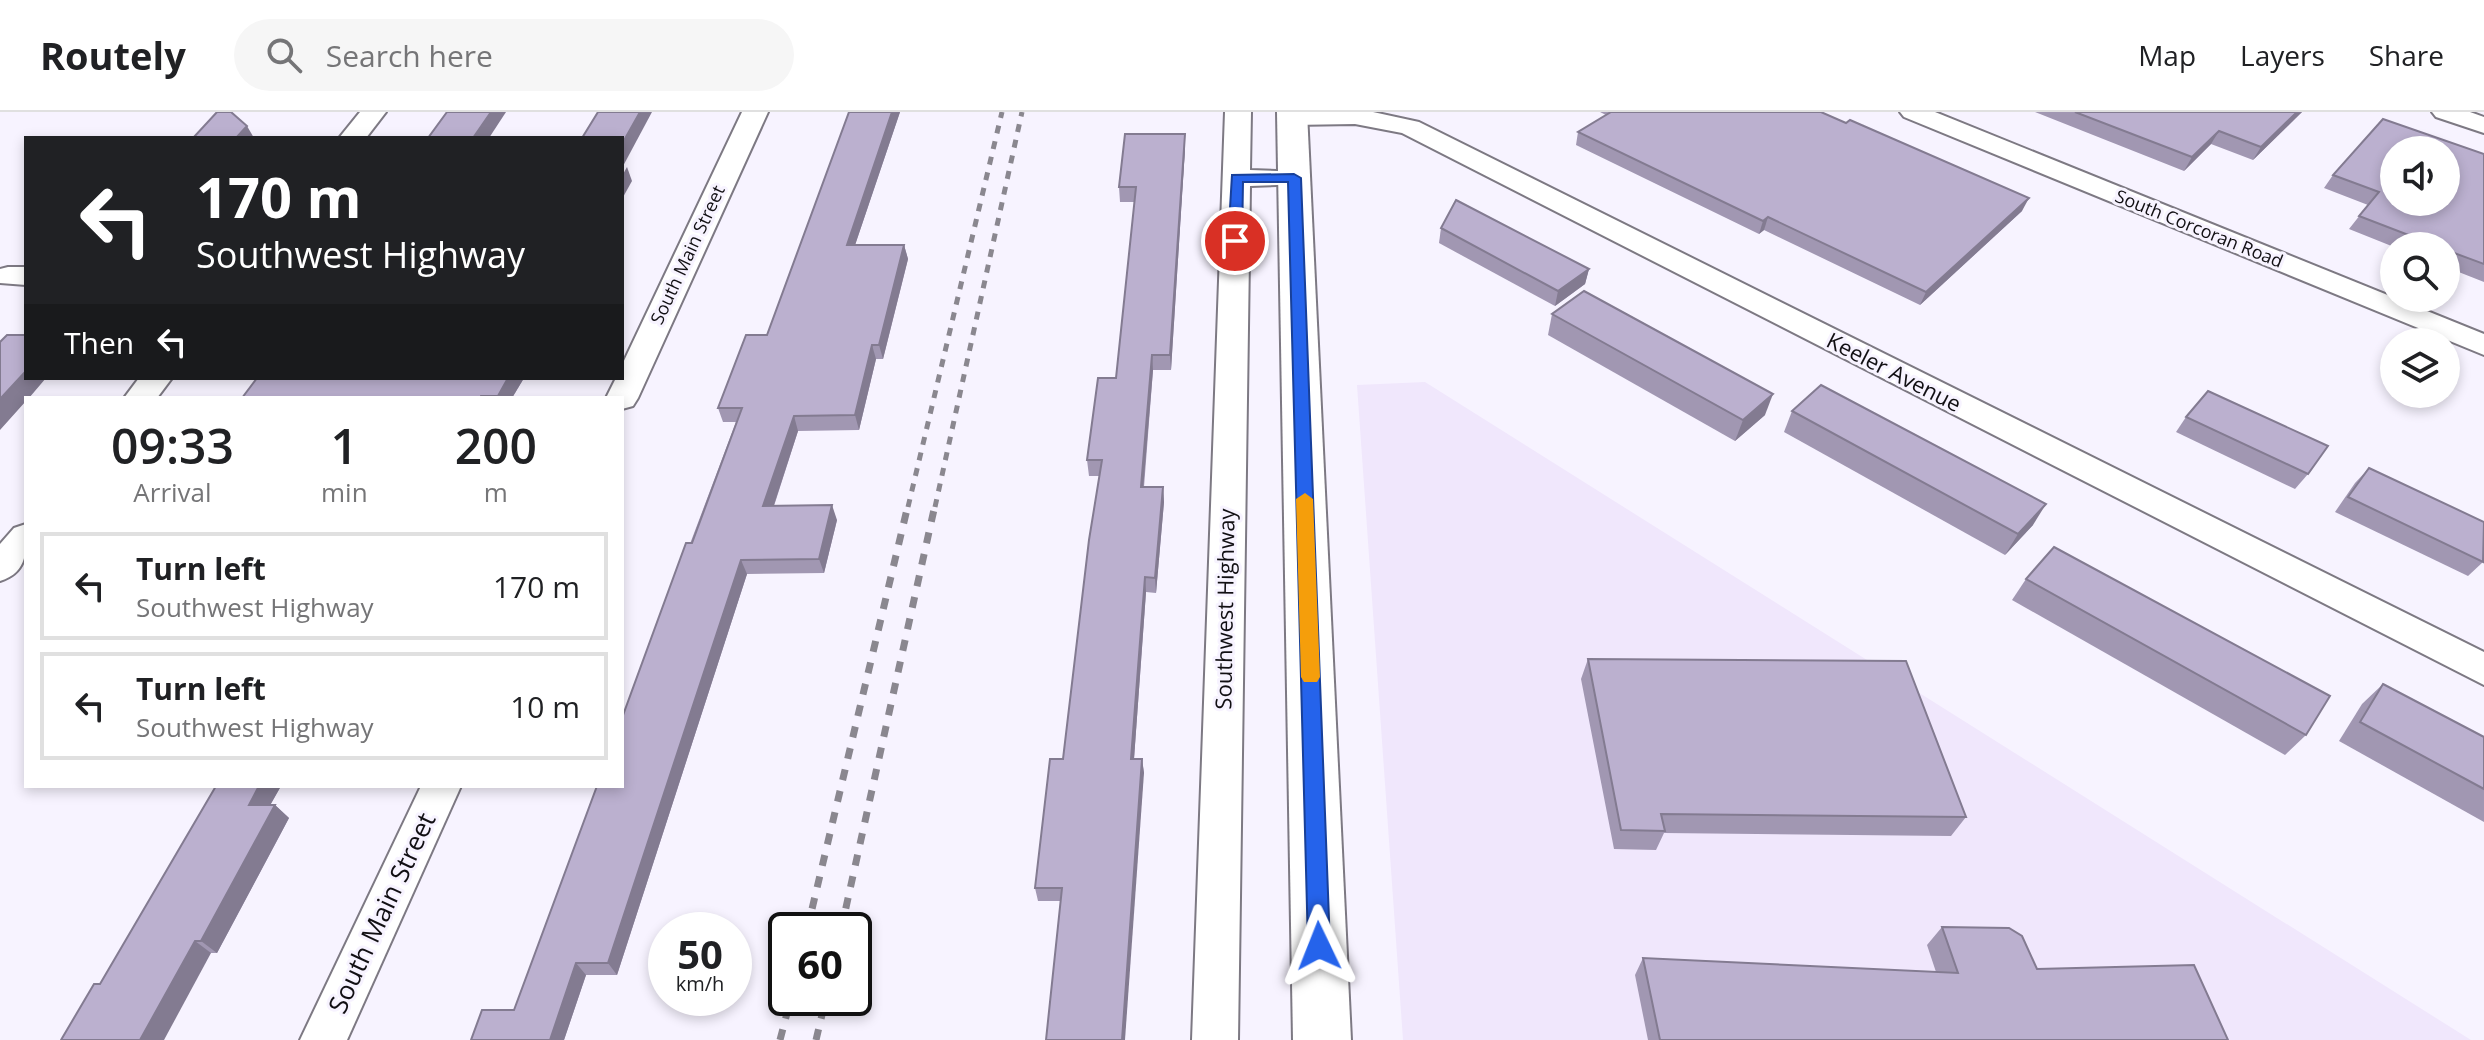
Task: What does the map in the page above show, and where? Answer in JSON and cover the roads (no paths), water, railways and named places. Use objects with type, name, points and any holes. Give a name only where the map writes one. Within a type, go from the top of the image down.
[{"type":"main road","points":[[1292,114],[1322,1040]]},
{"type":"street","points":[[354,136],[373,112]]},
{"type":"street","name":"South Main Street","points":[[623,396],[755,112]]},
{"type":"street","name":"Southwest Highway","points":[[1215,1040],[1238,112]]},
{"type":"street","name":"South Corcoran Road","points":[[1913,112],[2484,345]]},
{"type":"street","points":[[2445,112],[2484,125]]},
{"type":"street","name":"Keeler Avenue","points":[[1292,114],[1355,116],[1410,127],[2484,670]]},
{"type":"street","points":[[1236,178],[1294,178]]},
{"type":"street","points":[[142,396],[154,380]]},
{"type":"street","points":[[0,568],[24,539]]},
{"type":"street","name":"South Main Street","points":[[323,1040],[440,788]]},
{"type":"railway","points":[[908,507],[1002,112]]},
{"type":"railway","points":[[935,507],[1022,112]]},
{"type":"railway","points":[[811,912],[908,505]]},
{"type":"railway","points":[[845,912],[935,505]]},
{"type":"railway","points":[[780,1040],[786,1016]]},
{"type":"railway","points":[[816,1040],[822,1016]]}]
